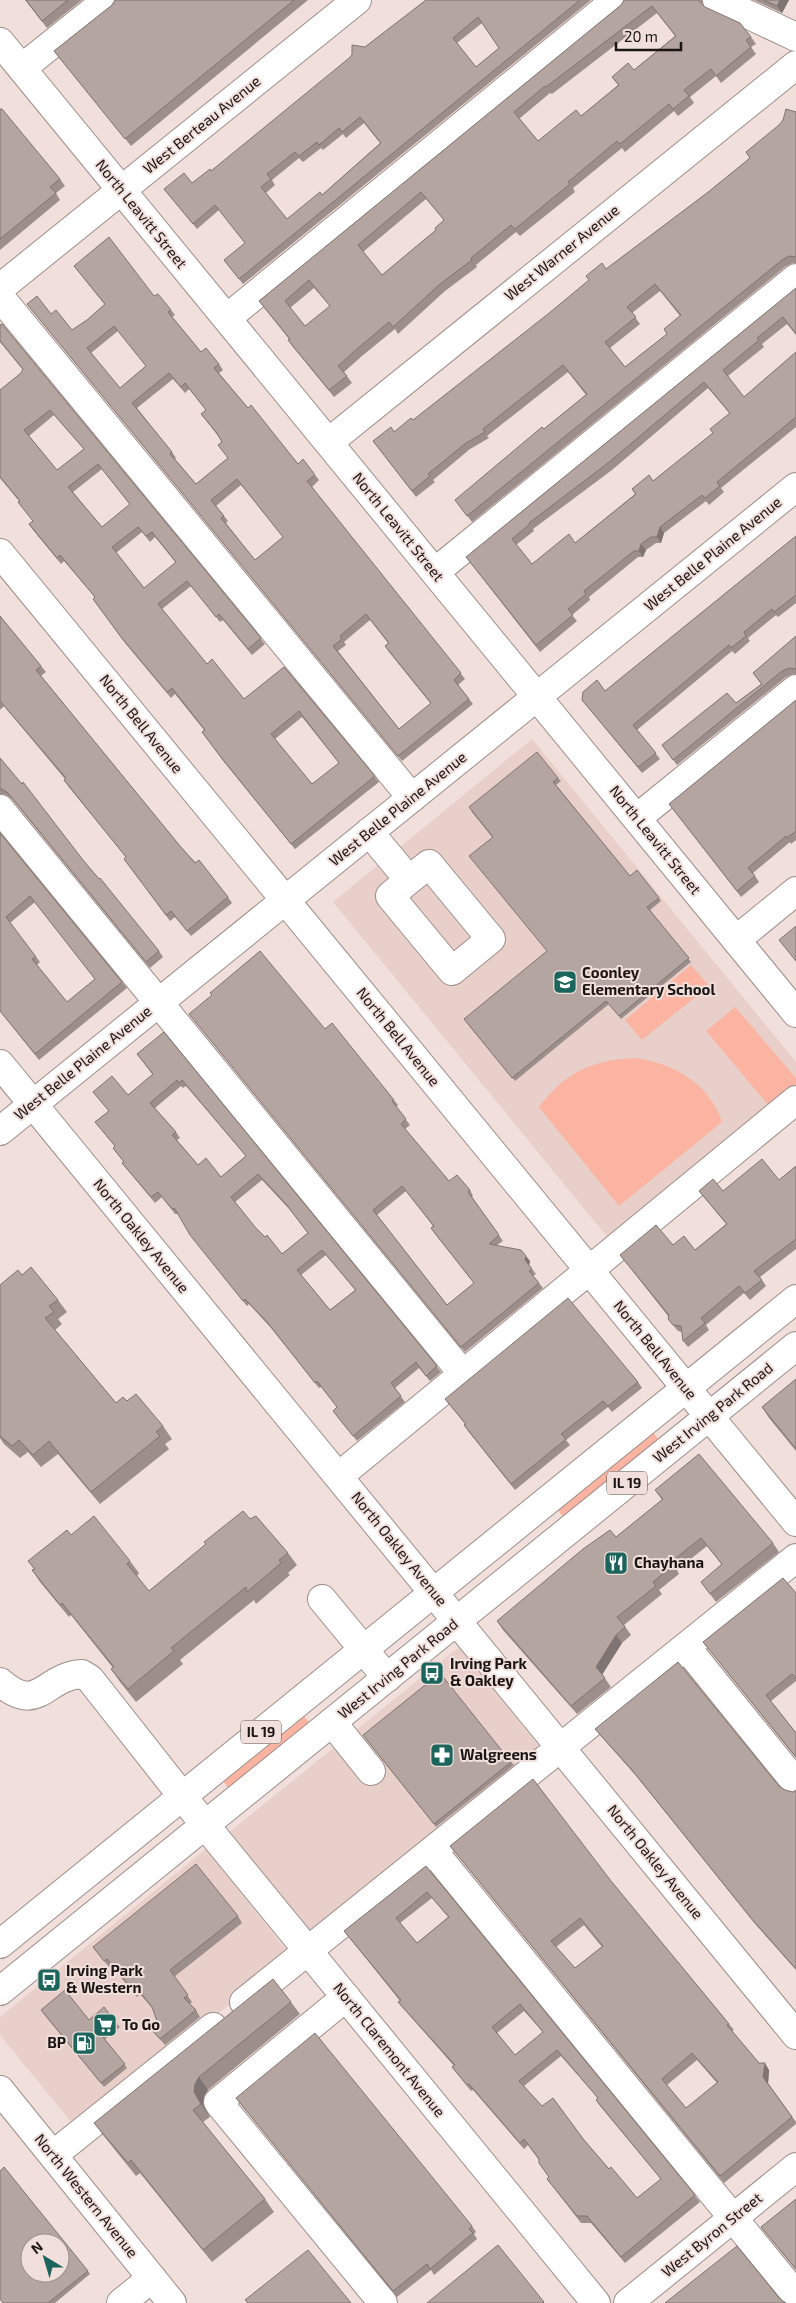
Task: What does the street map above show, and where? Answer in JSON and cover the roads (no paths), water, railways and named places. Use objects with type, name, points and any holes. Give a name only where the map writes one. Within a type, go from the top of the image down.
[{"type":"street","points":[[22,68],[107,0]]},
{"type":"street","name":"West Berteau Avenue","points":[[0,288],[357,0]]},
{"type":"street","points":[[227,318],[616,0]]},
{"type":"street","points":[[717,0],[796,37]]},
{"type":"street","name":"North Leavitt Street","points":[[0,42],[796,1012]]},
{"type":"street","name":"West Warner Avenue","points":[[329,442],[796,64]]},
{"type":"street","points":[[435,572],[796,278]]},
{"type":"street","points":[[0,297],[412,798]]},
{"type":"street","name":"West Belle Plaine Avenue","points":[[0,1131],[796,487]]},
{"type":"street","name":"North Bell Avenue","points":[[0,552],[796,1522]]},
{"type":"street","points":[[637,818],[796,689]]},
{"type":"street","points":[[0,809],[463,1374]]},
{"type":"street","points":[[369,832],[409,880]]},
{"type":"street","points":[[736,940],[796,891]]},
{"type":"street","name":"North Oakley Avenue","points":[[0,1064],[458,1620],[796,2035]]},
{"type":"street","points":[[339,1476],[796,1100]]},
{"type":"street","name":"IL 19","points":[[0,1944],[796,1299]]},
{"type":"street","name":"West Irving Park Road","points":[[0,1991],[796,1346]]},
{"type":"street","points":[[53,2155],[562,1748],[796,1558]]},
{"type":"street","points":[[322,1599],[387,1678]]},
{"type":"street","points":[[686,1647],[796,1784]]},
{"type":"street","name":"North Claremont Avenue","points":[[0,1682],[11,1691],[22,1696],[33,1696],[43,1692],[61,1678],[82,1674],[99,1688],[182,1797],[596,2303]]},
{"type":"street","points":[[332,1722],[371,1770]]},
{"type":"street","points":[[433,1851],[796,2295]]},
{"type":"street","points":[[346,1998],[218,2102],[383,2303]]},
{"type":"street","name":"North Western Avenue","points":[[0,2090],[172,2303]]},
{"type":"street","name":"West Byron Street","points":[[628,2303],[796,2167]]},
{"type":"street","points":[[121,2303],[152,2278]]},
{"type":"place","name":"Coonley Elementary School","points":[[565,982]]},
{"type":"place","name":"Chayhana","points":[[616,1563]]},
{"type":"place","name":"Irving Park & Oakley","points":[[432,1673]]},
{"type":"place","name":"Walgreens","points":[[442,1755]]},
{"type":"place","name":"Irving Park & Western","points":[[49,1980]]},
{"type":"place","name":"To Go","points":[[105,2025]]},
{"type":"place","name":"BP","points":[[84,2043]]}]
